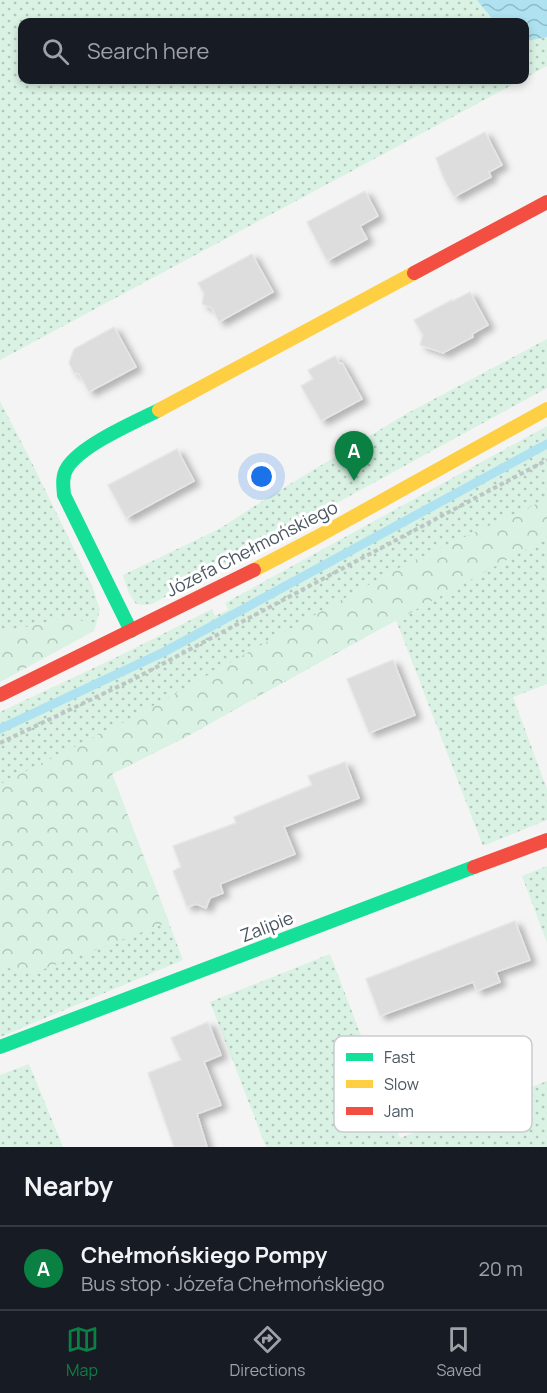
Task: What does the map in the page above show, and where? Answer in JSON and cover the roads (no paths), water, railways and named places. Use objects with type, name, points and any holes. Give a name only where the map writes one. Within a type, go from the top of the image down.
[{"type":"street","points":[[131,632],[64,495],[61,484],[64,474],[75,458],[100,441],[547,202]]},
{"type":"street","name":"Józefa Chełmońskiego","points":[[0,695],[237,579],[547,409]]},
{"type":"street","name":"Zalipie","points":[[0,1047],[547,840]]},
{"type":"water","points":[[477,0],[547,0],[547,37],[529,40],[529,18],[492,18]]},
{"type":"waterway","points":[[0,729],[164,652],[547,444]]},
{"type":"place","name":"Chełmońskiego Pompy","points":[[354,481]]}]
